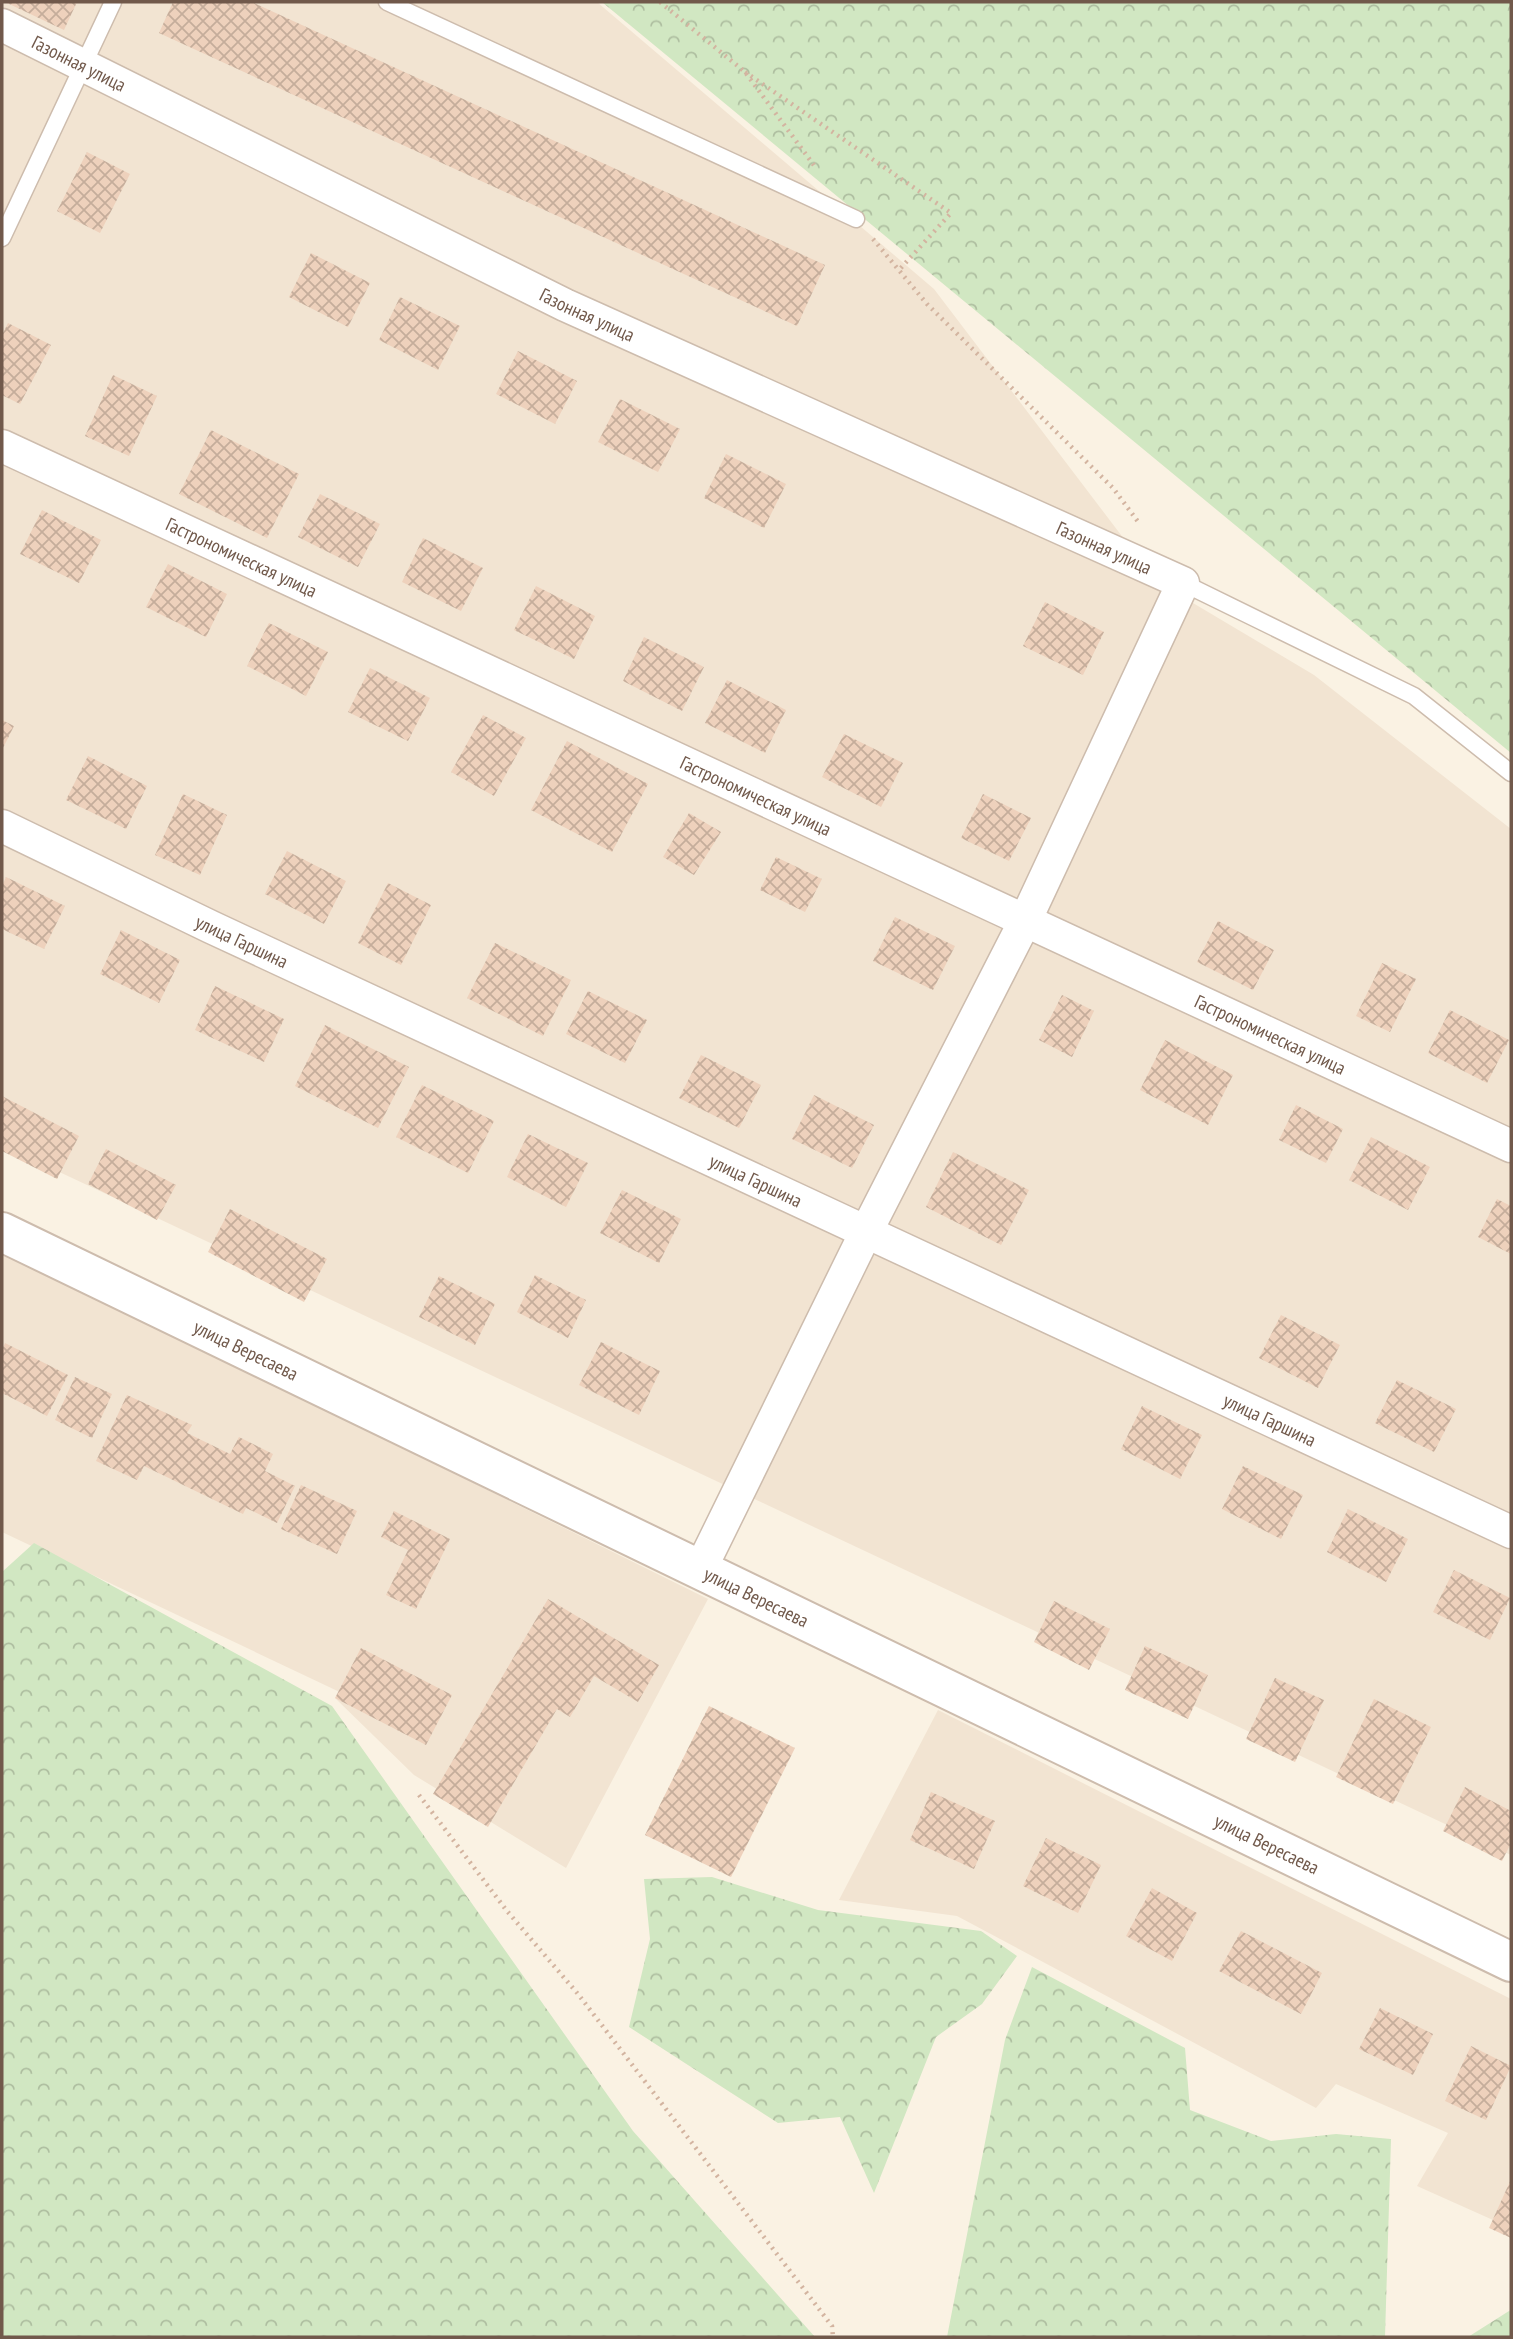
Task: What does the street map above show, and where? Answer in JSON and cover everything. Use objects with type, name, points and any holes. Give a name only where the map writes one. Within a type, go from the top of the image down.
[{"type":"street","name":"Газонная улица","points":[[2,25],[565,306],[1183,583]]},
{"type":"street","name":"Гастрономическая улица","points":[[2,446],[1511,1146]]},
{"type":"street","points":[[700,1570],[866,1232],[1025,921],[1183,583]]},
{"type":"street","name":"улица Гаршина","points":[[2,826],[1511,1532]]},
{"type":"street","name":"улица Вересаева","points":[[2,1232],[1511,1962]]},
{"type":"lane","points":[[2,238],[113,2]]},
{"type":"lane","points":[[387,2],[853,216]]},
{"type":"lane","points":[[1183,583],[1414,696],[1511,773]]},
{"type":"path","points":[[660,2],[745,72],[951,213],[899,270]]},
{"type":"path","points":[[745,72],[853,216],[926,304],[1113,488],[1144,530]]},
{"type":"path","points":[[419,1795],[507,1911],[578,1994],[832,2326],[833,2337]]},
{"type":"shaded area","points":[[2,2],[597,2],[934,289],[1156,581],[1314,675],[1511,829],[1511,1855],[2,1145]]},
{"type":"shaded area","points":[[2,1250],[708,1599],[566,1868],[414,1775],[335,1698],[346,1695],[2,1532]]},
{"type":"shaded area","points":[[938,1710],[1511,1999],[1511,2179],[1493,2220],[1417,2186],[1448,2133],[1336,2084],[1316,2108],[957,1916],[839,1900]]},
{"type":"green space","points":[[602,2],[1511,2],[1511,753]]},
{"type":"green space","points":[[34,1543],[332,1706],[633,2131],[815,2337],[2,2337],[2,1572]]},
{"type":"green space","points":[[712,1877],[818,1910],[981,1931],[1017,1956],[982,2004],[936,2037],[874,2193],[840,2117],[778,2123],[629,2027],[650,1939],[644,1879]]},
{"type":"green space","points":[[1032,1967],[1185,2048],[1190,2110],[1271,2141],[1336,2134],[1391,2139],[1385,2337],[947,2337],[1005,2040]]},
{"type":"green space","points":[[1509,2311],[1511,2337],[1468,2337]]},
{"type":"building","points":[[5,2],[77,2],[64,30]]},
{"type":"building","points":[[173,2],[252,2],[825,265],[797,326],[159,33]]},
{"type":"building","points":[[87,152],[130,174],[100,233],[57,211]]},
{"type":"building","points":[[311,253],[370,283],[348,327],[289,297]]},
{"type":"building","points":[[400,297],[460,326],[438,370],[379,340]]},
{"type":"building","points":[[8,323],[51,345],[20,404],[2,395],[2,335]]},
{"type":"building","points":[[518,351],[577,381],[555,424],[496,394]]},
{"type":"building","points":[[113,375],[157,396],[129,456],[85,436]]},
{"type":"building","points":[[620,399],[680,429],[658,472],[598,442]]},
{"type":"building","points":[[211,430],[299,474],[267,538],[179,494]]},
{"type":"building","points":[[726,454],[786,484],[764,528],[704,498]]},
{"type":"building","points":[[320,494],[380,524],[358,567],[298,537]]},
{"type":"building","points":[[42,510],[101,540],[79,583],[20,554]]},
{"type":"building","points":[[423,538],[483,568],[461,611],[402,582]]},
{"type":"building","points":[[168,564],[227,594],[206,637],[146,607]]},
{"type":"building","points":[[536,586],[595,616],[574,659],[514,630]]},
{"type":"building","points":[[1045,602],[1104,632],[1083,675],[1023,646]]},
{"type":"building","points":[[269,623],[328,652],[306,696],[247,666]]},
{"type":"building","points":[[644,637],[704,667],[682,711],[623,681]]},
{"type":"building","points":[[370,668],[430,698],[408,741],[348,712]]},
{"type":"building","points":[[727,680],[786,710],[765,753],[705,723]]},
{"type":"building","points":[[483,715],[526,738],[494,796],[451,772]]},
{"type":"building","points":[[2,720],[14,726],[2,750]]},
{"type":"building","points":[[844,734],[903,763],[881,807],[822,777]]},
{"type":"building","points":[[567,741],[648,784],[612,852],[531,810]]},
{"type":"building","points":[[88,756],[147,786],[126,829],[66,800]]},
{"type":"building","points":[[183,794],[227,815],[200,875],[155,855]]},
{"type":"building","points":[[983,794],[1031,818],[1009,861],[961,838]]},
{"type":"building","points":[[689,813],[721,832],[694,875],[663,857]]},
{"type":"building","points":[[287,851],[346,881],[324,924],[265,894]]},
{"type":"building","points":[[776,857],[822,879],[805,912],[760,890]]},
{"type":"building","points":[[6,877],[65,906],[44,949],[2,929],[2,886]]},
{"type":"building","points":[[388,883],[431,905],[401,965],[358,943]]},
{"type":"building","points":[[895,917],[955,946],[933,990],[873,961]]},
{"type":"building","points":[[1218,921],[1274,950],[1253,990],[1197,962]]},
{"type":"building","points":[[121,930],[180,960],[159,1003],[100,974]]},
{"type":"building","points":[[495,943],[571,980],[543,1036],[467,998]]},
{"type":"building","points":[[1382,963],[1416,979],[1390,1032],[1356,1016]]},
{"type":"building","points":[[215,986],[284,1019],[264,1062],[195,1030]]},
{"type":"building","points":[[588,991],[647,1020],[625,1063],[566,1034]]},
{"type":"building","points":[[1062,995],[1094,1011],[1072,1057],[1039,1040]]},
{"type":"building","points":[[1450,1010],[1509,1040],[1487,1083],[1428,1053]]},
{"type":"building","points":[[325,1025],[409,1067],[378,1128],[295,1086]]},
{"type":"building","points":[[1165,1040],[1233,1075],[1208,1125],[1140,1090]]},
{"type":"building","points":[[701,1055],[761,1085],[739,1128],[679,1098]]},
{"type":"building","points":[[422,1085],[494,1121],[468,1173],[396,1137]]},
{"type":"building","points":[[814,1095],[874,1125],[852,1168],[792,1139]]},
{"type":"building","points":[[2,1096],[79,1136],[57,1179],[2,1151]]},
{"type":"building","points":[[1296,1105],[1343,1129],[1326,1163],[1279,1140]]},
{"type":"building","points":[[528,1134],[588,1163],[566,1207],[507,1177]]},
{"type":"building","points":[[1371,1137],[1430,1167],[1408,1210],[1349,1180]]},
{"type":"building","points":[[106,1149],[176,1185],[157,1220],[88,1184]]},
{"type":"building","points":[[953,1152],[1029,1190],[1001,1245],[926,1207]]},
{"type":"building","points":[[622,1190],[681,1219],[659,1263],[600,1233]]},
{"type":"building","points":[[1497,1199],[1511,1206],[1511,1254],[1478,1237]]},
{"type":"building","points":[[230,1209],[327,1259],[304,1302],[208,1252]]},
{"type":"building","points":[[535,1275],[586,1300],[568,1338],[517,1312]]},
{"type":"building","points":[[439,1276],[495,1304],[475,1345],[419,1317]]},
{"type":"building","points":[[1281,1315],[1340,1345],[1318,1388],[1259,1358]]},
{"type":"building","points":[[601,1342],[660,1371],[639,1415],[579,1385]]},
{"type":"building","points":[[5,1343],[68,1375],[47,1416],[2,1393],[2,1350]]},
{"type":"building","points":[[75,1377],[112,1394],[92,1438],[55,1420]]},
{"type":"building","points":[[1397,1380],[1456,1409],[1434,1452],[1375,1423]]},
{"type":"building","points":[[127,1395],[192,1425],[187,1433],[230,1454],[239,1437],[273,1454],[265,1471],[295,1486],[277,1523],[246,1508],[243,1514],[144,1466],[137,1480],[96,1461]]},
{"type":"building","points":[[1142,1406],[1202,1435],[1180,1479],[1121,1449]]},
{"type":"building","points":[[1243,1466],[1303,1495],[1281,1539],[1222,1509]]},
{"type":"building","points":[[301,1485],[357,1511],[337,1554],[281,1529]]},
{"type":"building","points":[[1348,1509],[1408,1539],[1386,1582],[1327,1552]]},
{"type":"building","points":[[394,1511],[450,1539],[416,1609],[386,1595],[408,1550],[381,1537]]},
{"type":"building","points":[[1454,1570],[1510,1598],[1490,1640],[1433,1612]]},
{"type":"building","points":[[548,1599],[659,1665],[638,1702],[594,1676],[570,1717],[557,1709],[488,1827],[433,1794]]},
{"type":"building","points":[[1054,1601],[1110,1629],[1089,1670],[1034,1642]]},
{"type":"building","points":[[1145,1646],[1208,1675],[1188,1719],[1125,1690]]},
{"type":"building","points":[[361,1648],[452,1695],[426,1745],[335,1698]]},
{"type":"building","points":[[1275,1678],[1324,1700],[1295,1762],[1246,1739]]},
{"type":"building","points":[[1374,1699],[1431,1727],[1393,1804],[1336,1777]]},
{"type":"building","points":[[709,1706],[795,1748],[731,1877],[645,1835]]},
{"type":"building","points":[[1465,1787],[1511,1811],[1511,1843],[1502,1861],[1443,1831]]},
{"type":"building","points":[[931,1792],[995,1821],[974,1869],[910,1840]]},
{"type":"building","points":[[1046,1838],[1101,1865],[1078,1913],[1023,1886]]},
{"type":"building","points":[[1152,1888],[1197,1913],[1172,1961],[1126,1936]]},
{"type":"building","points":[[1241,1931],[1322,1973],[1301,2014],[1219,1971]]},
{"type":"building","points":[[1380,2008],[1433,2034],[1413,2075],[1359,2049]]},
{"type":"building","points":[[1471,2046],[1511,2066],[1486,2120],[1445,2101]]},
{"type":"building","points":[[1511,2179],[1511,2238],[1489,2228]]}]
